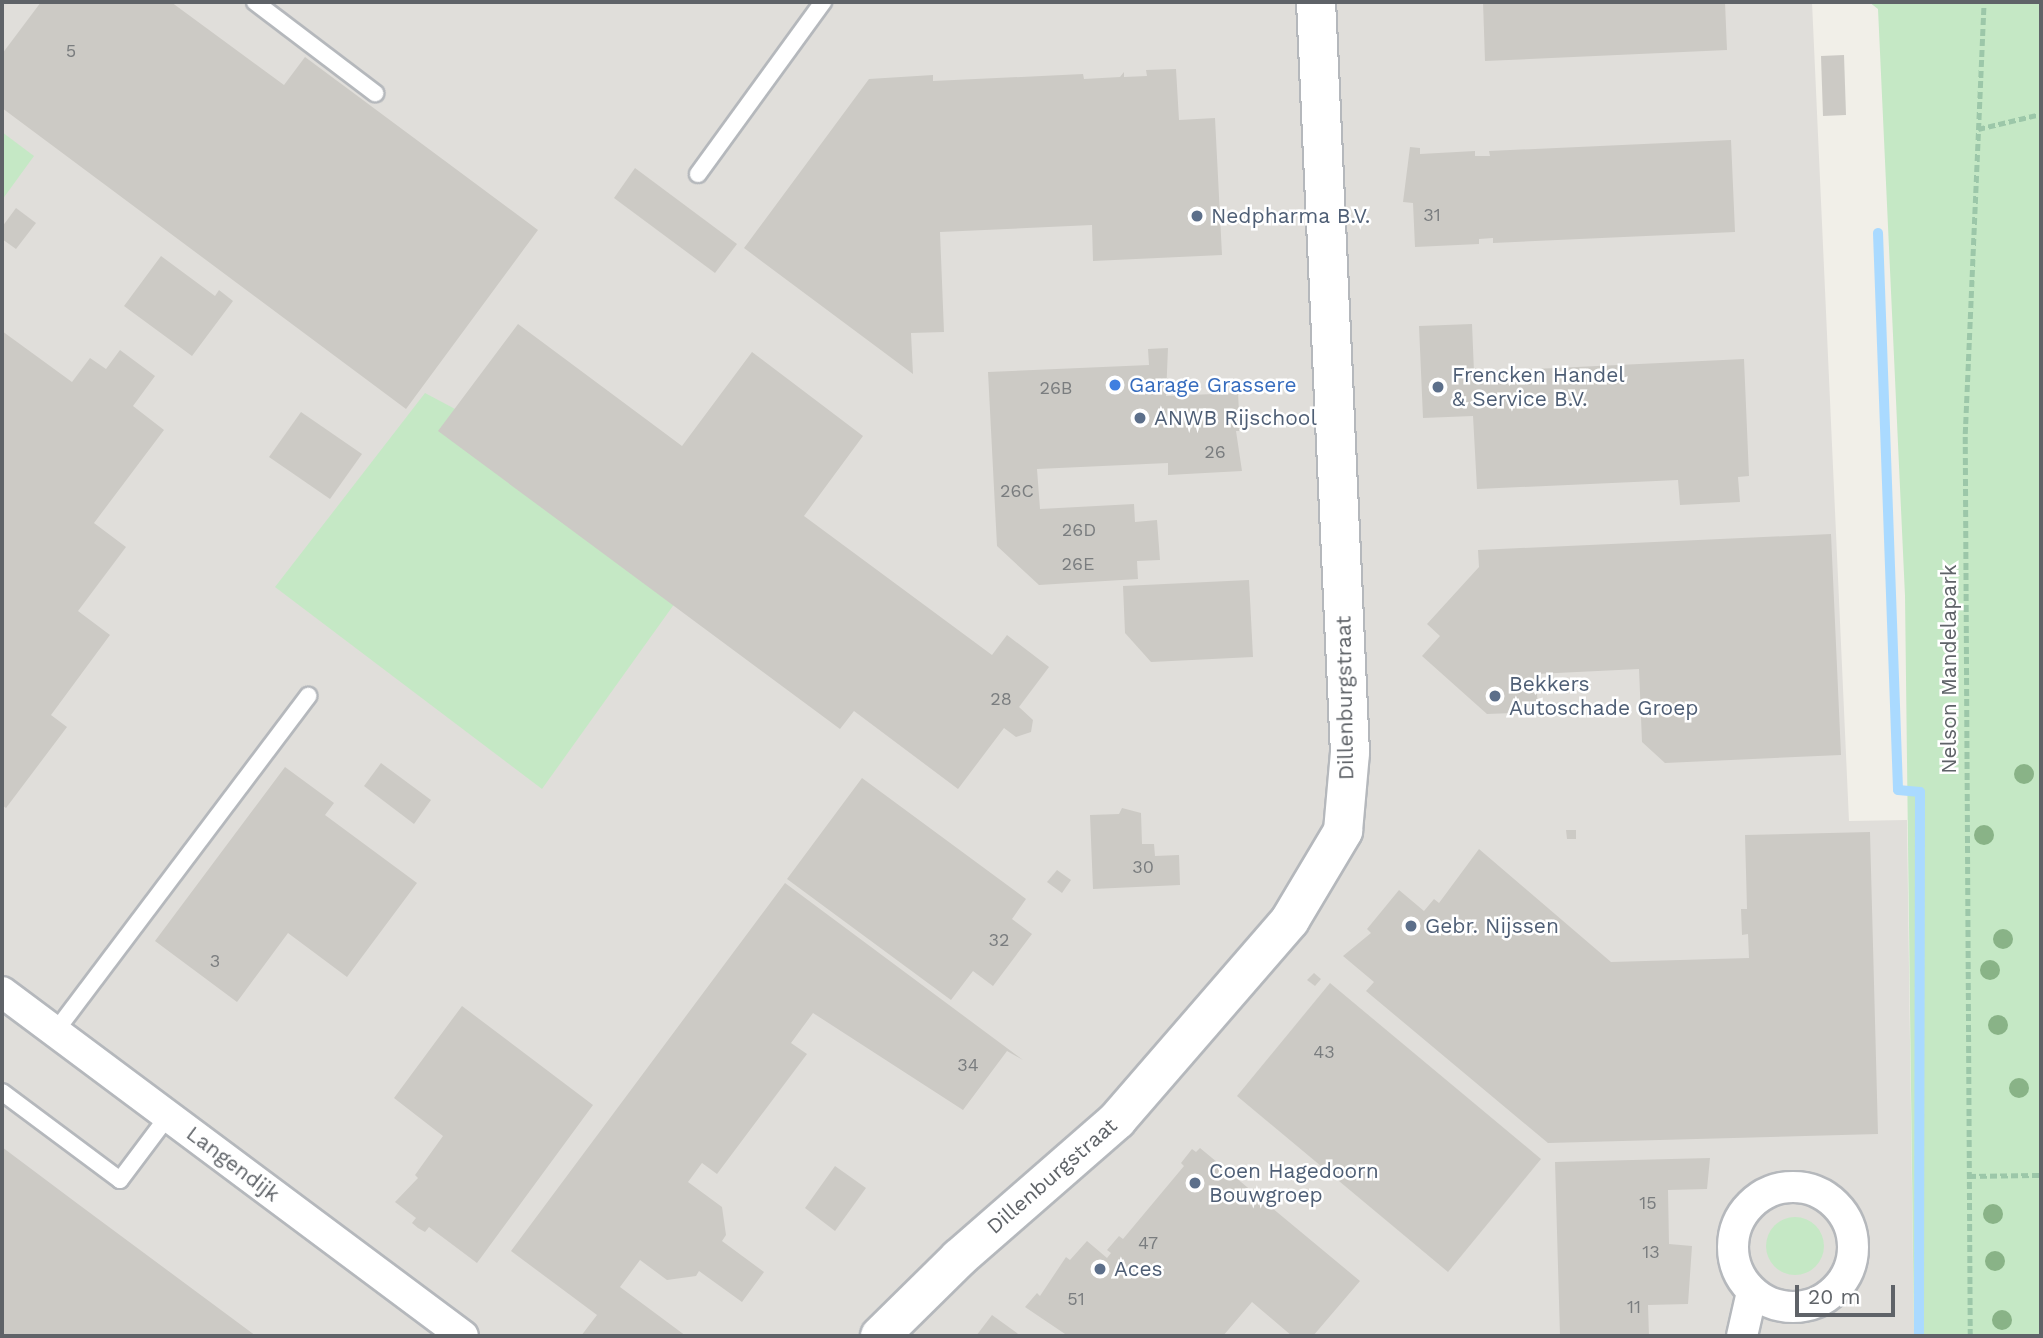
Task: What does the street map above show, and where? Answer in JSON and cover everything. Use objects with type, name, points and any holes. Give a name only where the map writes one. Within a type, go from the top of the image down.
[{"type":"street","name":"Dillenburgstraat","points":[[880,1336],[959,1258],[1117,1120],[1290,920],[1343,831],[1350,753],[1316,2]]},
{"type":"street","name":"Langendijk","points":[[2,992],[463,1336]]},
{"type":"street","points":[[1742,1336],[1752,1292],[1739,1273],[1733,1253],[1735,1232],[1756,1200],[1788,1187],[1821,1194],[1838,1207],[1853,1241],[1852,1259],[1845,1279],[1831,1294],[1796,1308],[1775,1305],[1752,1292]]},
{"type":"lane","points":[[255,2],[375,93]]},
{"type":"lane","points":[[698,174],[823,2]]},
{"type":"lane","points":[[55,1032],[308,696]]},
{"type":"lane","points":[[2,1092],[120,1180],[168,1116]]},
{"type":"path","name":"Nelson Mandelapark","points":[[1970,1336],[1965,448],[1984,2]]},
{"type":"path","points":[[1978,129],[2041,114]]},
{"type":"path","points":[[1969,1176],[2041,1175]]},
{"type":"shaded area","points":[[2,2],[1812,2],[1849,821],[1907,820],[1914,1336],[2,1336]]},
{"type":"green space","points":[[1869,2],[2041,2],[2041,1336],[1914,1336],[1905,596],[1878,9]]},
{"type":"green space","points":[[2,132],[34,156],[2,200]]},
{"type":"green space","points":[[425,393],[472,418],[685,589],[542,789],[275,587]]},
{"type":"green space","points":[[1795,1217],[1806,1219],[1819,1230],[1824,1246],[1822,1257],[1811,1270],[1795,1275],[1784,1273],[1771,1262],[1766,1246],[1768,1235],[1779,1222]]},
{"type":"building","points":[[41,2],[171,2],[284,85],[305,57],[538,230],[406,409],[2,108],[2,54]]},
{"type":"building","points":[[1483,2],[1725,2],[1727,50],[1485,61]]},
{"type":"building","points":[[1844,55],[1846,115],[1823,116],[1821,56]]},
{"type":"building","points":[[1176,69],[1179,120],[1215,118],[1222,255],[1093,261],[1092,225],[940,232],[944,332],[911,333],[913,374],[744,248],[869,79],[933,75],[933,81],[1083,74],[1084,79],[1120,77],[1124,72],[1124,77],[1147,76],[1146,70]]},
{"type":"building","points":[[1731,140],[1735,232],[1493,243],[1493,238],[1479,239],[1479,244],[1415,247],[1413,203],[1403,202],[1410,147],[1420,148],[1420,154],[1475,151],[1475,156],[1490,156],[1489,151]]},
{"type":"building","points":[[635,168],[737,244],[715,273],[614,198]]},
{"type":"building","points":[[16,208],[36,223],[16,249],[2,239],[2,227]]},
{"type":"building","points":[[161,256],[215,296],[219,290],[233,301],[192,356],[124,306]]},
{"type":"building","points":[[518,324],[682,446],[752,352],[863,436],[804,516],[992,655],[1007,635],[1049,667],[1019,707],[1033,720],[1031,732],[1016,737],[1004,728],[958,789],[854,711],[840,729],[438,431]]},
{"type":"building","points":[[1472,324],[1474,372],[1744,359],[1749,476],[1738,477],[1740,502],[1680,505],[1678,480],[1477,489],[1473,416],[1423,418],[1419,326]]},
{"type":"building","points":[[2,331],[72,382],[90,358],[106,369],[120,350],[155,376],[133,406],[164,430],[94,523],[126,547],[78,611],[110,635],[51,715],[67,727],[6,808],[2,805]]},
{"type":"building","points":[[1168,348],[1166,396],[1238,393],[1240,431],[1236,431],[1242,471],[1168,475],[1168,463],[1037,469],[1040,509],[1134,504],[1135,522],[1157,520],[1160,560],[1137,561],[1138,579],[1039,585],[997,546],[988,372],[1149,365],[1148,349]]},
{"type":"building","points":[[301,412],[362,454],[330,499],[269,457]]},
{"type":"building","points":[[1831,534],[1841,755],[1665,763],[1642,742],[1639,669],[1536,674],[1538,712],[1487,714],[1422,656],[1440,636],[1427,624],[1479,567],[1478,550]]},
{"type":"building","points":[[1249,580],[1253,657],[1151,662],[1125,633],[1123,586]]},
{"type":"building","points":[[381,763],[431,800],[414,824],[364,786]]},
{"type":"building","points":[[285,767],[334,803],[325,815],[417,883],[347,977],[288,933],[237,1002],[155,941]]},
{"type":"building","points":[[862,778],[1026,899],[1012,919],[1032,934],[993,986],[973,971],[951,1000],[787,879]]},
{"type":"building","points":[[1122,808],[1141,813],[1142,844],[1154,844],[1155,856],[1179,855],[1180,885],[1093,889],[1090,815],[1119,814]]},
{"type":"building","points":[[1566,830],[1576,830],[1576,839],[1567,839]]},
{"type":"building","points":[[1870,832],[1878,1134],[1548,1143],[1366,991],[1374,982],[1343,956],[1371,933],[1367,929],[1399,890],[1424,911],[1434,899],[1439,903],[1479,849],[1611,962],[1749,958],[1748,934],[1742,935],[1741,909],[1747,909],[1745,835]]},
{"type":"building","points":[[1057,870],[1071,880],[1062,893],[1047,882]]},
{"type":"building","points":[[785,883],[1023,1060],[1007,1051],[963,1110],[813,1013],[791,1043],[807,1054],[717,1174],[702,1163],[688,1182],[722,1207],[726,1235],[722,1241],[764,1272],[742,1302],[699,1271],[696,1276],[667,1280],[640,1260],[620,1287],[686,1336],[581,1336],[597,1315],[511,1251]]},
{"type":"building","points":[[1314,973],[1321,979],[1315,986],[1307,980]]},
{"type":"building","points":[[1330,983],[1541,1159],[1448,1272],[1237,1096]]},
{"type":"building","points":[[462,1006],[593,1105],[477,1263],[429,1227],[425,1232],[418,1228],[412,1223],[416,1218],[395,1202],[418,1178],[415,1175],[443,1136],[394,1098]]},
{"type":"building","points":[[2,1147],[78,1204],[256,1336],[2,1336]]},
{"type":"building","points":[[1200,1148],[1360,1281],[1313,1336],[1292,1336],[1252,1302],[1223,1336],[1068,1336],[1025,1307],[1037,1293],[1040,1296],[1066,1257],[1070,1260],[1087,1241],[1107,1258],[1111,1253],[1107,1250],[1119,1236],[1123,1239],[1184,1166],[1181,1163],[1192,1149],[1196,1152]]},
{"type":"building","points":[[1710,1158],[1707,1189],[1668,1190],[1669,1244],[1692,1246],[1688,1304],[1648,1305],[1649,1336],[1560,1336],[1555,1162]]},
{"type":"building","points":[[835,1166],[866,1188],[835,1231],[805,1208]]},
{"type":"building","points":[[992,1315],[1021,1336],[976,1336]]},
{"type":"waterway","points":[[1878,233],[1898,790],[1920,792],[1919,1336]]},
{"type":"place","name":"Nedpharma B.V.","points":[[1197,216]]},
{"type":"place","name":"Garage Grassere","points":[[1115,385]]},
{"type":"place","name":"Frencken Handel & Service B.V.","points":[[1438,387]]},
{"type":"place","name":"ANWB Rijschool","points":[[1140,418]]},
{"type":"place","name":"Bekkers Autoschade Groep","points":[[1495,696]]},
{"type":"place","name":"Gebr. Nijssen","points":[[1411,926]]},
{"type":"place","name":"Coen Hagedoorn Bouwgroep","points":[[1195,1183]]},
{"type":"place","name":"Aces","points":[[1100,1269]]}]
